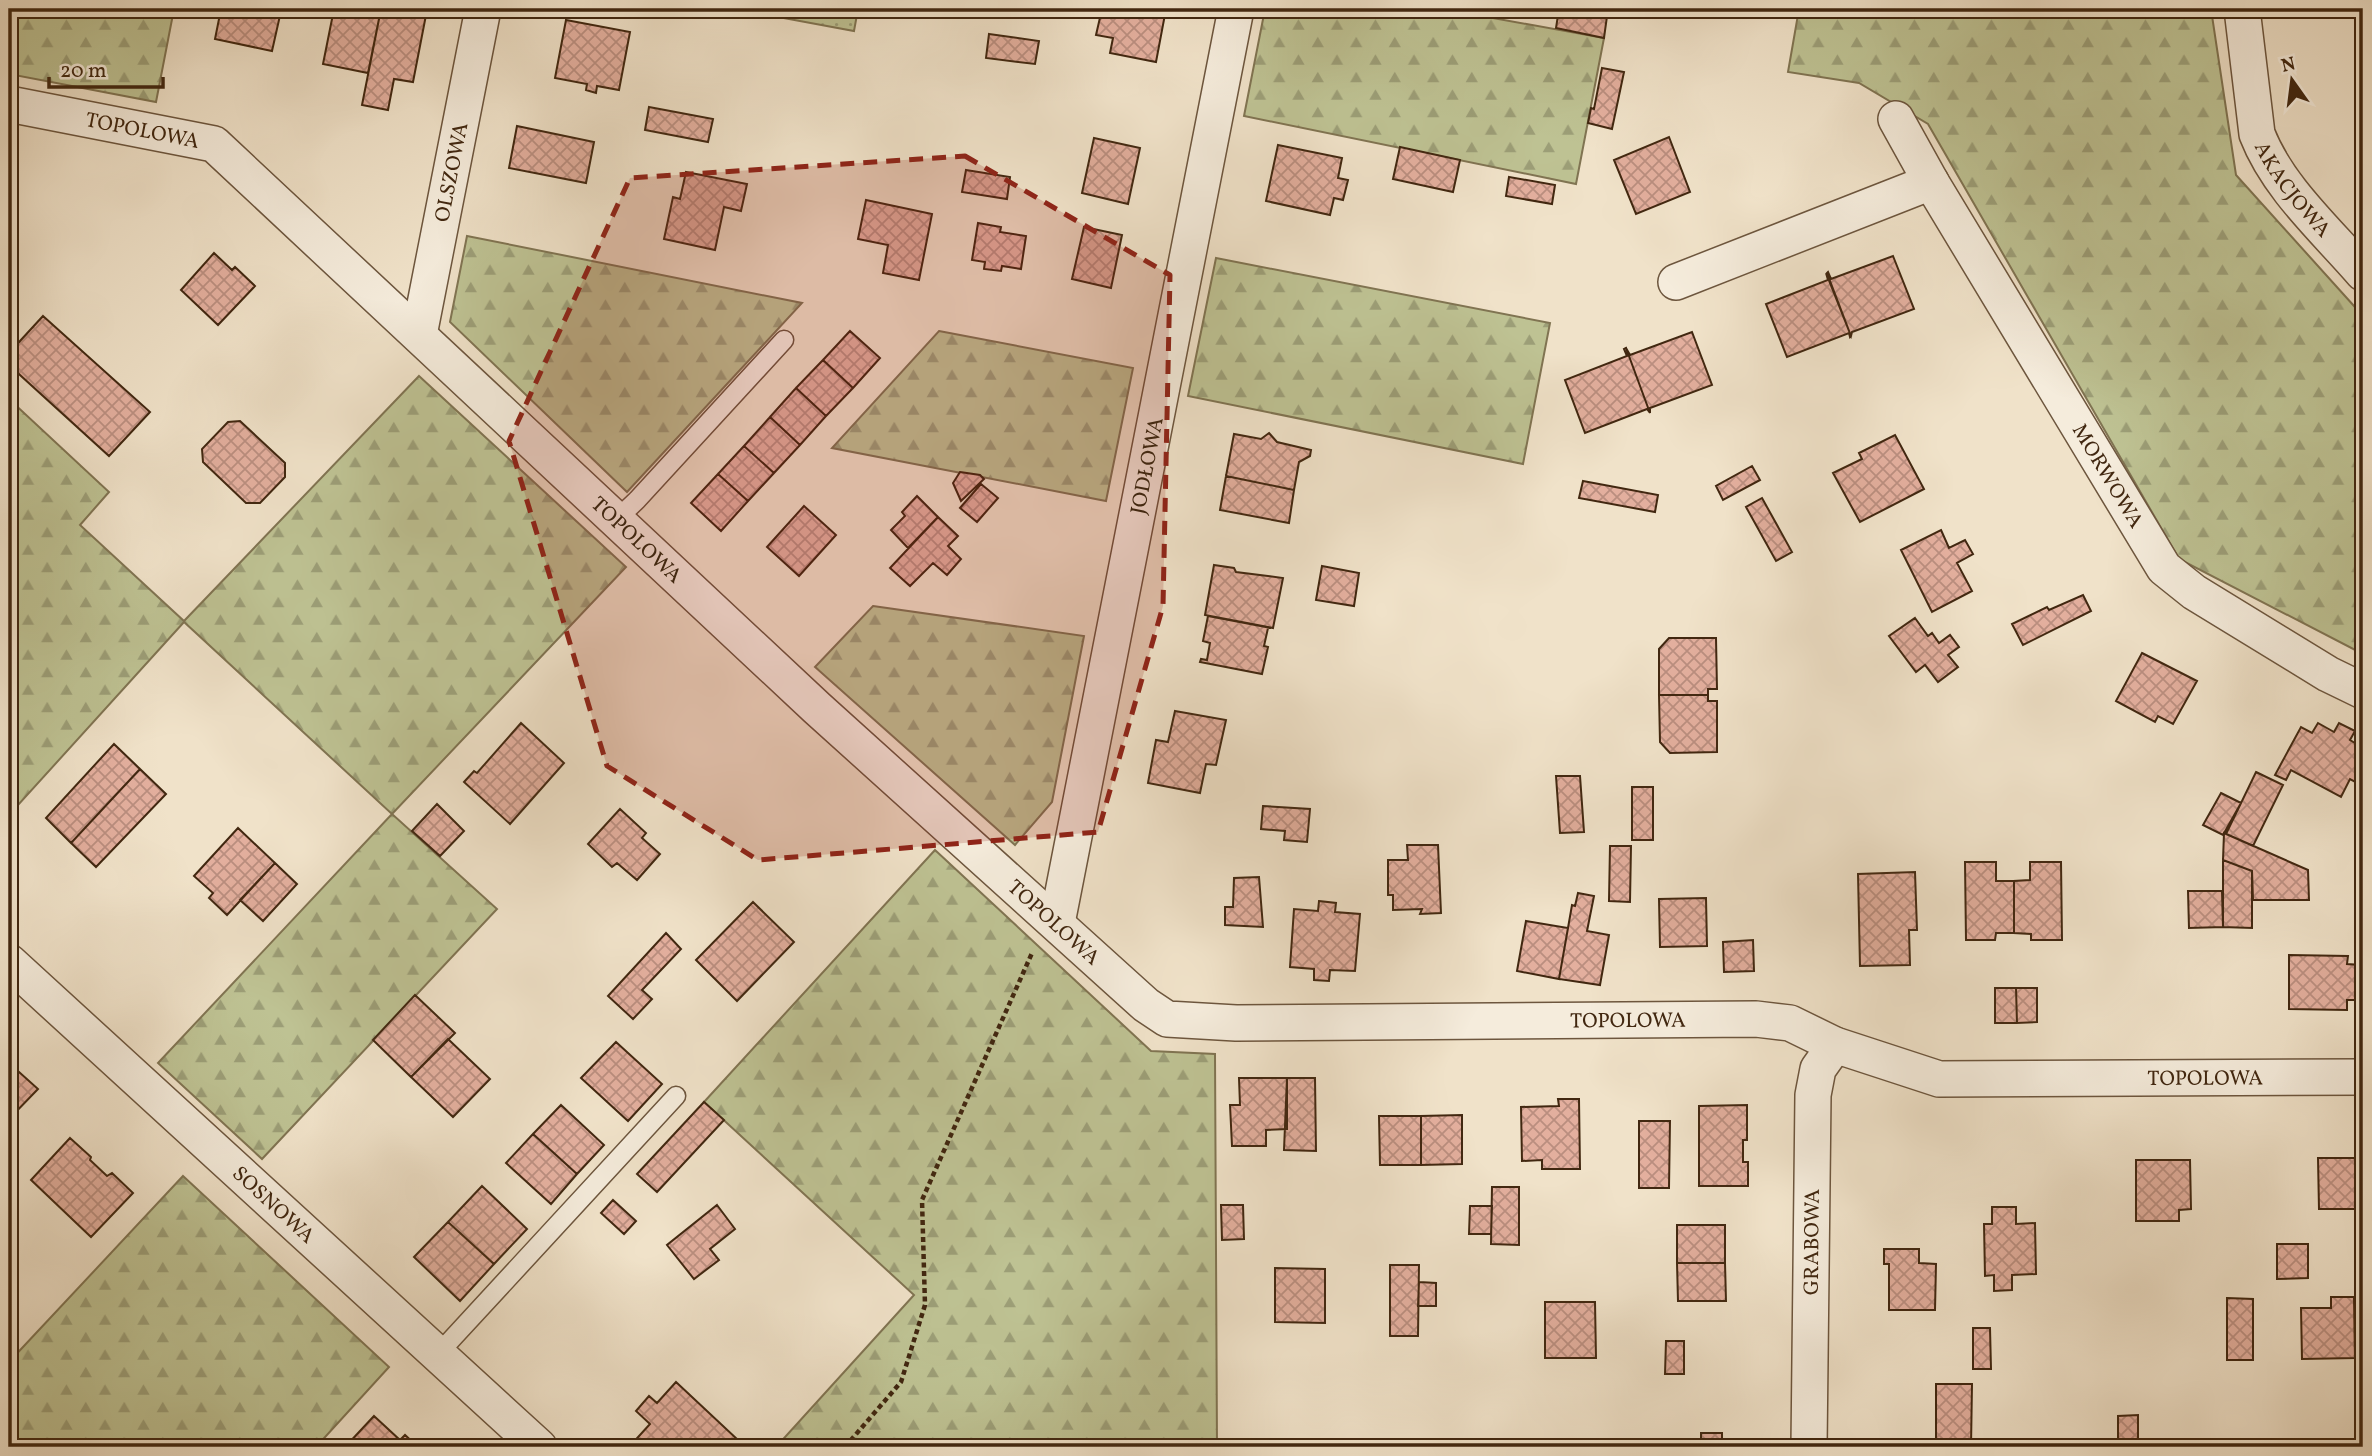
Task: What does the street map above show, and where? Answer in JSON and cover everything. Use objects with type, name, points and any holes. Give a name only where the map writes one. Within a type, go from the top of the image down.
[{"type":"street","name":"OLSZOWA","points":[[419,335],[482,9]]},
{"type":"street","name":"JODŁOWA","points":[[1045,936],[1236,9]]},
{"type":"street","name":"AKACJOWA","points":[[2242,9],[2258,134],[2263,149],[2273,168],[2298,199],[2363,273]]},
{"type":"street","name":"TOPOLOWA","points":[[9,104],[214,145],[817,708],[1045,936],[1167,1019],[1250,1023],[1756,1019],[1790,1023],[1835,1045],[1939,1079],[2363,1077]]},
{"type":"street","name":"MORWOWA","points":[[1896,119],[1931,182],[2164,568],[2194,592],[2328,674],[2363,691]]},
{"type":"street","points":[[1676,282],[1931,182]]},
{"type":"street","name":"SOSNOWA","points":[[9,962],[539,1447]]},
{"type":"street","name":"GRABOWA","points":[[1809,1447],[1813,1095],[1818,1069],[1835,1045]]},
{"type":"lane","points":[[616,520],[784,340]]},
{"type":"lane","points":[[438,1354],[676,1096]]},
{"type":"path","points":[[845,1447],[901,1382],[925,1305],[922,1200],[1045,936]]},
{"type":"highlighted area","points":[[965,156],[1170,275],[1163,606],[1098,832],[758,860],[607,766],[509,441],[630,178]]},
{"type":"green space","points":[[9,9],[174,9],[156,102],[9,74]]},
{"type":"green space","points":[[735,9],[858,9],[854,31]]},
{"type":"green space","points":[[1265,9],[1443,9],[1604,38],[1576,184],[1244,116]]},
{"type":"green space","points":[[1799,9],[2211,9],[2236,175],[2363,316],[2363,654],[2179,559],[1928,124],[1859,83],[1788,72]]},
{"type":"green space","points":[[467,236],[802,303],[627,492],[450,322]]},
{"type":"green space","points":[[1216,258],[1550,323],[1523,464],[1188,396]]},
{"type":"green space","points":[[939,331],[1133,368],[1106,501],[832,448]]},
{"type":"green space","points":[[419,376],[626,567],[392,814],[184,622],[9,815],[9,602],[14,596],[9,591],[9,399],[109,492],[80,525],[184,621]]},
{"type":"green space","points":[[873,606],[1084,636],[1052,802],[1015,845],[815,667]]},
{"type":"green space","points":[[392,814],[497,909],[262,1159],[158,1063]]},
{"type":"green space","points":[[935,850],[1151,1051],[1215,1054],[1217,1447],[776,1447],[914,1295],[704,1102]]},
{"type":"green space","points":[[183,1176],[389,1367],[316,1447],[9,1447],[9,1362]]},
{"type":"building","points":[[221,9],[281,11],[272,51],[215,39]]},
{"type":"building","points":[[334,9],[380,14],[368,73],[323,64]]},
{"type":"building","points":[[381,9],[426,15],[413,82],[394,79],[388,110],[362,105]]},
{"type":"building","points":[[1102,9],[1166,9],[1156,62],[1110,53],[1113,38],[1096,35]]},
{"type":"building","points":[[1559,9],[1608,9],[1604,38],[1556,28]]},
{"type":"building","points":[[566,20],[630,32],[619,90],[597,86],[596,93],[586,90],[587,84],[555,78]]},
{"type":"building","points":[[989,34],[1039,41],[1035,64],[986,58]]},
{"type":"building","points":[[1602,68],[1624,72],[1612,129],[1588,123],[1591,108],[1594,109]]},
{"type":"building","points":[[649,107],[713,119],[708,142],[645,130]]},
{"type":"building","points":[[517,126],[594,142],[586,183],[509,168]]},
{"type":"building","points":[[1669,137],[1690,192],[1636,214],[1614,160]]},
{"type":"building","points":[[1094,138],[1140,148],[1128,204],[1082,193]]},
{"type":"building","points":[[1278,145],[1342,158],[1338,178],[1348,180],[1343,200],[1334,198],[1330,215],[1266,201]]},
{"type":"building","points":[[1400,147],[1460,160],[1453,192],[1393,179]]},
{"type":"building","points":[[966,170],[1010,177],[1007,199],[962,192]]},
{"type":"building","points":[[686,172],[747,184],[741,211],[724,207],[715,250],[664,239],[673,197],[680,199]]},
{"type":"building","points":[[1509,177],[1555,185],[1552,204],[1506,196]]},
{"type":"building","points":[[866,200],[932,214],[919,280],[883,273],[888,245],[858,239]]},
{"type":"building","points":[[978,223],[1001,227],[1000,232],[1026,236],[1021,269],[1002,266],[1001,271],[984,269],[985,262],[972,260]]},
{"type":"building","points":[[1084,227],[1122,235],[1111,288],[1072,279]]},
{"type":"building","points":[[214,253],[232,270],[235,267],[255,286],[218,325],[181,290]]},
{"type":"building","points":[[1893,256],[1914,309],[1852,332],[1851,336],[1827,273],[1831,279]]},
{"type":"building","points":[[1826,273],[1851,336],[1849,333],[1787,357],[1766,304],[1828,280]]},
{"type":"building","points":[[43,316],[150,412],[109,456],[9,365],[9,353]]},
{"type":"building","points":[[850,331],[880,358],[853,388],[823,360]]},
{"type":"building","points":[[1692,332],[1712,385],[1650,408],[1650,413],[1626,348],[1630,355]]},
{"type":"building","points":[[1626,348],[1650,413],[1647,409],[1585,433],[1565,380],[1627,356],[1624,349]]},
{"type":"building","points":[[823,360],[853,388],[826,416],[796,388]]},
{"type":"building","points":[[796,388],[826,416],[800,445],[770,417]]},
{"type":"building","points":[[770,417],[800,445],[774,473],[744,446]]},
{"type":"building","points":[[240,421],[285,463],[285,477],[260,503],[246,503],[203,462],[202,449],[228,422]]},
{"type":"building","points":[[1269,433],[1277,442],[1311,450],[1310,456],[1299,462],[1294,490],[1226,476],[1234,434],[1261,439]]},
{"type":"building","points":[[1895,435],[1924,489],[1860,522],[1833,473],[1862,459],[1859,453]]},
{"type":"building","points":[[744,446],[774,473],[748,501],[718,474]]},
{"type":"building","points":[[1752,466],[1760,480],[1723,500],[1716,486]]},
{"type":"building","points":[[960,472],[980,475],[984,479],[961,501],[953,483]]},
{"type":"building","points":[[718,474],[748,501],[721,531],[691,503]]},
{"type":"building","points":[[1226,476],[1294,490],[1289,523],[1220,510]]},
{"type":"building","points":[[1583,481],[1658,495],[1655,512],[1579,498]]},
{"type":"building","points":[[981,484],[998,498],[977,522],[960,508]]},
{"type":"building","points":[[917,496],[938,517],[908,548],[891,530],[905,516],[902,512]]},
{"type":"building","points":[[1762,498],[1792,552],[1776,561],[1746,507]]},
{"type":"building","points":[[804,506],[836,535],[799,576],[767,547]]},
{"type":"building","points":[[938,517],[958,536],[948,546],[961,559],[947,575],[933,563],[910,586],[890,568]]},
{"type":"building","points":[[1941,530],[1949,548],[1965,540],[1973,554],[1957,563],[1972,591],[1932,612],[1901,550]]},
{"type":"building","points":[[1214,565],[1234,568],[1236,572],[1283,578],[1273,628],[1205,615]]},
{"type":"building","points":[[1322,566],[1359,573],[1354,606],[1316,600]]},
{"type":"building","points":[[2083,595],[2091,611],[2023,645],[2012,624],[2047,607],[2049,610]]},
{"type":"building","points":[[1208,616],[1271,628],[1268,628],[1264,646],[1268,647],[1262,674],[1200,662],[1201,659],[1207,660],[1210,643],[1203,641]]},
{"type":"building","points":[[1915,618],[1928,636],[1932,633],[1939,643],[1950,635],[1959,647],[1948,655],[1958,667],[1938,682],[1925,665],[1916,672],[1889,636]]},
{"type":"building","points":[[1669,638],[1716,638],[1717,689],[1708,689],[1708,695],[1659,695],[1659,649]]},
{"type":"building","points":[[2142,653],[2197,681],[2173,724],[2158,716],[2155,722],[2116,701]]},
{"type":"building","points":[[1659,695],[1708,695],[1708,701],[1717,701],[1717,752],[1670,753],[1660,742]]},
{"type":"building","points":[[1175,711],[1226,720],[1216,765],[1206,764],[1200,793],[1148,783],[1156,740],[1168,742]]},
{"type":"building","points":[[521,723],[564,763],[510,824],[464,782],[474,771],[477,773]]},
{"type":"building","points":[[2318,723],[2334,732],[2339,723],[2355,731],[2350,740],[2363,748],[2363,786],[2350,779],[2341,797],[2291,770],[2286,780],[2275,775],[2301,727],[2312,733]]},
{"type":"building","points":[[114,744],[140,769],[71,843],[46,818]]},
{"type":"building","points":[[140,769],[166,794],[96,867],[71,843]]},
{"type":"building","points":[[2256,772],[2283,785],[2253,846],[2226,834]]},
{"type":"building","points":[[1556,776],[1580,776],[1584,832],[1560,833]]},
{"type":"building","points":[[1632,787],[1653,787],[1653,840],[1632,840]]},
{"type":"building","points":[[2221,793],[2241,803],[2223,835],[2203,825]]},
{"type":"building","points":[[437,804],[464,831],[440,856],[412,831]]},
{"type":"building","points":[[1263,806],[1310,809],[1307,842],[1284,840],[1285,831],[1261,829]]},
{"type":"building","points":[[620,809],[646,833],[642,838],[660,854],[637,880],[617,863],[612,867],[588,844]]},
{"type":"building","points":[[238,828],[275,863],[227,915],[209,898],[213,893],[194,876]]},
{"type":"building","points":[[2224,833],[2308,870],[2309,900],[2253,900],[2252,871],[2223,860]]},
{"type":"building","points":[[1407,845],[1438,845],[1441,913],[1420,914],[1422,909],[1393,910],[1393,895],[1388,895],[1388,860],[1408,860]]},
{"type":"building","points":[[1610,846],[1631,846],[1630,902],[1609,901]]},
{"type":"building","points":[[2223,860],[2252,871],[2252,928],[2223,927]]},
{"type":"building","points":[[1965,862],[1996,862],[1996,881],[2014,881],[2014,933],[1996,933],[1995,940],[1966,940]]},
{"type":"building","points":[[2030,862],[2061,862],[2062,940],[2031,940],[2031,934],[2014,933],[2014,881],[2030,880]]},
{"type":"building","points":[[275,863],[297,884],[263,921],[240,900]]},
{"type":"building","points":[[1915,872],[1917,930],[1909,930],[1910,965],[1860,966],[1858,874]]},
{"type":"building","points":[[1259,877],[1263,927],[1225,925],[1225,907],[1233,907],[1234,878]]},
{"type":"building","points":[[2188,891],[2222,891],[2223,927],[2189,928]]},
{"type":"building","points":[[1578,893],[1594,896],[1587,931],[1609,935],[1600,985],[1559,979],[1572,905],[1575,906]]},
{"type":"building","points":[[1706,898],[1707,946],[1660,947],[1659,899]]},
{"type":"building","points":[[1319,901],[1336,903],[1335,912],[1360,914],[1355,971],[1330,970],[1329,981],[1314,980],[1314,969],[1290,967],[1294,909],[1318,911]]},
{"type":"building","points":[[753,902],[794,942],[737,1001],[696,960]]},
{"type":"building","points":[[1526,921],[1568,928],[1559,979],[1517,971]]},
{"type":"building","points":[[666,933],[681,949],[642,990],[652,999],[633,1019],[608,996]]},
{"type":"building","points":[[1753,940],[1754,971],[1724,972],[1723,942]]},
{"type":"building","points":[[2289,955],[2348,956],[2347,964],[2361,965],[2360,1000],[2347,1000],[2347,1010],[2289,1009]]},
{"type":"building","points":[[1995,988],[2016,988],[2017,1023],[1995,1023]]},
{"type":"building","points":[[2016,988],[2037,988],[2037,1022],[2017,1023]]},
{"type":"building","points":[[415,995],[455,1033],[411,1077],[373,1040]]},
{"type":"building","points":[[448,1039],[490,1079],[453,1117],[411,1077]]},
{"type":"building","points":[[616,1042],[662,1084],[628,1121],[581,1078]]},
{"type":"building","points":[[9,1063],[38,1089],[9,1119]]},
{"type":"building","points":[[1239,1078],[1287,1078],[1287,1129],[1266,1130],[1266,1146],[1232,1146],[1230,1105],[1240,1105]]},
{"type":"building","points":[[1287,1078],[1315,1078],[1316,1151],[1284,1150]]},
{"type":"building","points":[[1558,1099],[1579,1099],[1580,1169],[1542,1169],[1542,1160],[1522,1161],[1521,1107],[1559,1106]]},
{"type":"building","points":[[704,1102],[724,1120],[657,1192],[637,1174]]},
{"type":"building","points":[[561,1105],[604,1145],[577,1174],[533,1134]]},
{"type":"building","points":[[1747,1105],[1747,1140],[1743,1140],[1743,1162],[1748,1162],[1748,1186],[1699,1186],[1699,1106]]},
{"type":"building","points":[[1462,1115],[1462,1164],[1421,1165],[1421,1116]]},
{"type":"building","points":[[1379,1116],[1421,1116],[1421,1165],[1380,1165]]},
{"type":"building","points":[[1639,1121],[1670,1121],[1669,1188],[1639,1188]]},
{"type":"building","points":[[533,1134],[577,1174],[551,1204],[506,1163]]},
{"type":"building","points":[[70,1138],[107,1176],[112,1173],[133,1193],[91,1237],[31,1180]]},
{"type":"building","points":[[2318,1158],[2363,1158],[2363,1209],[2319,1209]]},
{"type":"building","points":[[2136,1160],[2190,1160],[2191,1209],[2179,1210],[2179,1221],[2136,1221]]},
{"type":"building","points":[[482,1186],[527,1229],[494,1264],[448,1222]]},
{"type":"building","points":[[1492,1187],[1519,1187],[1519,1245],[1491,1244]]},
{"type":"building","points":[[613,1200],[636,1221],[624,1234],[601,1213]]},
{"type":"building","points":[[717,1205],[735,1229],[710,1249],[719,1260],[694,1279],[667,1245]]},
{"type":"building","points":[[1221,1205],[1243,1205],[1244,1239],[1222,1240]]},
{"type":"building","points":[[1470,1206],[1492,1206],[1491,1234],[1469,1234]]},
{"type":"building","points":[[1992,1207],[2016,1207],[2016,1224],[2035,1223],[2036,1274],[2012,1275],[2012,1290],[1994,1291],[1994,1275],[1985,1276],[1984,1224],[1992,1224]]},
{"type":"building","points":[[448,1222],[494,1264],[460,1301],[414,1257]]},
{"type":"building","points":[[1677,1225],[1725,1225],[1725,1263],[1677,1263]]},
{"type":"building","points":[[2277,1244],[2308,1244],[2308,1278],[2277,1279]]},
{"type":"building","points":[[1884,1249],[1919,1249],[1919,1263],[1936,1264],[1935,1310],[1889,1310],[1889,1264],[1884,1264]]},
{"type":"building","points":[[1677,1263],[1725,1263],[1726,1301],[1678,1301]]},
{"type":"building","points":[[1390,1265],[1419,1265],[1418,1336],[1390,1336]]},
{"type":"building","points":[[1275,1268],[1325,1269],[1325,1323],[1275,1322]]},
{"type":"building","points":[[1419,1282],[1436,1283],[1436,1306],[1418,1306]]},
{"type":"building","points":[[2331,1297],[2354,1297],[2355,1358],[2302,1359],[2301,1308],[2331,1308]]},
{"type":"building","points":[[2227,1298],[2253,1299],[2253,1360],[2227,1360]]},
{"type":"building","points":[[1545,1302],[1595,1302],[1596,1358],[1545,1358]]},
{"type":"building","points":[[1973,1328],[1990,1328],[1991,1369],[1973,1369]]},
{"type":"building","points":[[1666,1341],[1684,1341],[1684,1374],[1665,1374]]},
{"type":"building","points":[[676,1382],[738,1440],[731,1447],[629,1447],[650,1424],[636,1411],[649,1396],[657,1403]]},
{"type":"building","points":[[1936,1384],[1972,1384],[1971,1447],[1936,1447]]},
{"type":"building","points":[[2138,1415],[2138,1447],[2118,1447],[2118,1416]]},
{"type":"building","points":[[374,1416],[400,1440],[405,1435],[418,1447],[345,1447]]},
{"type":"building","points":[[1701,1433],[1722,1433],[1722,1446],[1742,1447],[1701,1447]]}]
